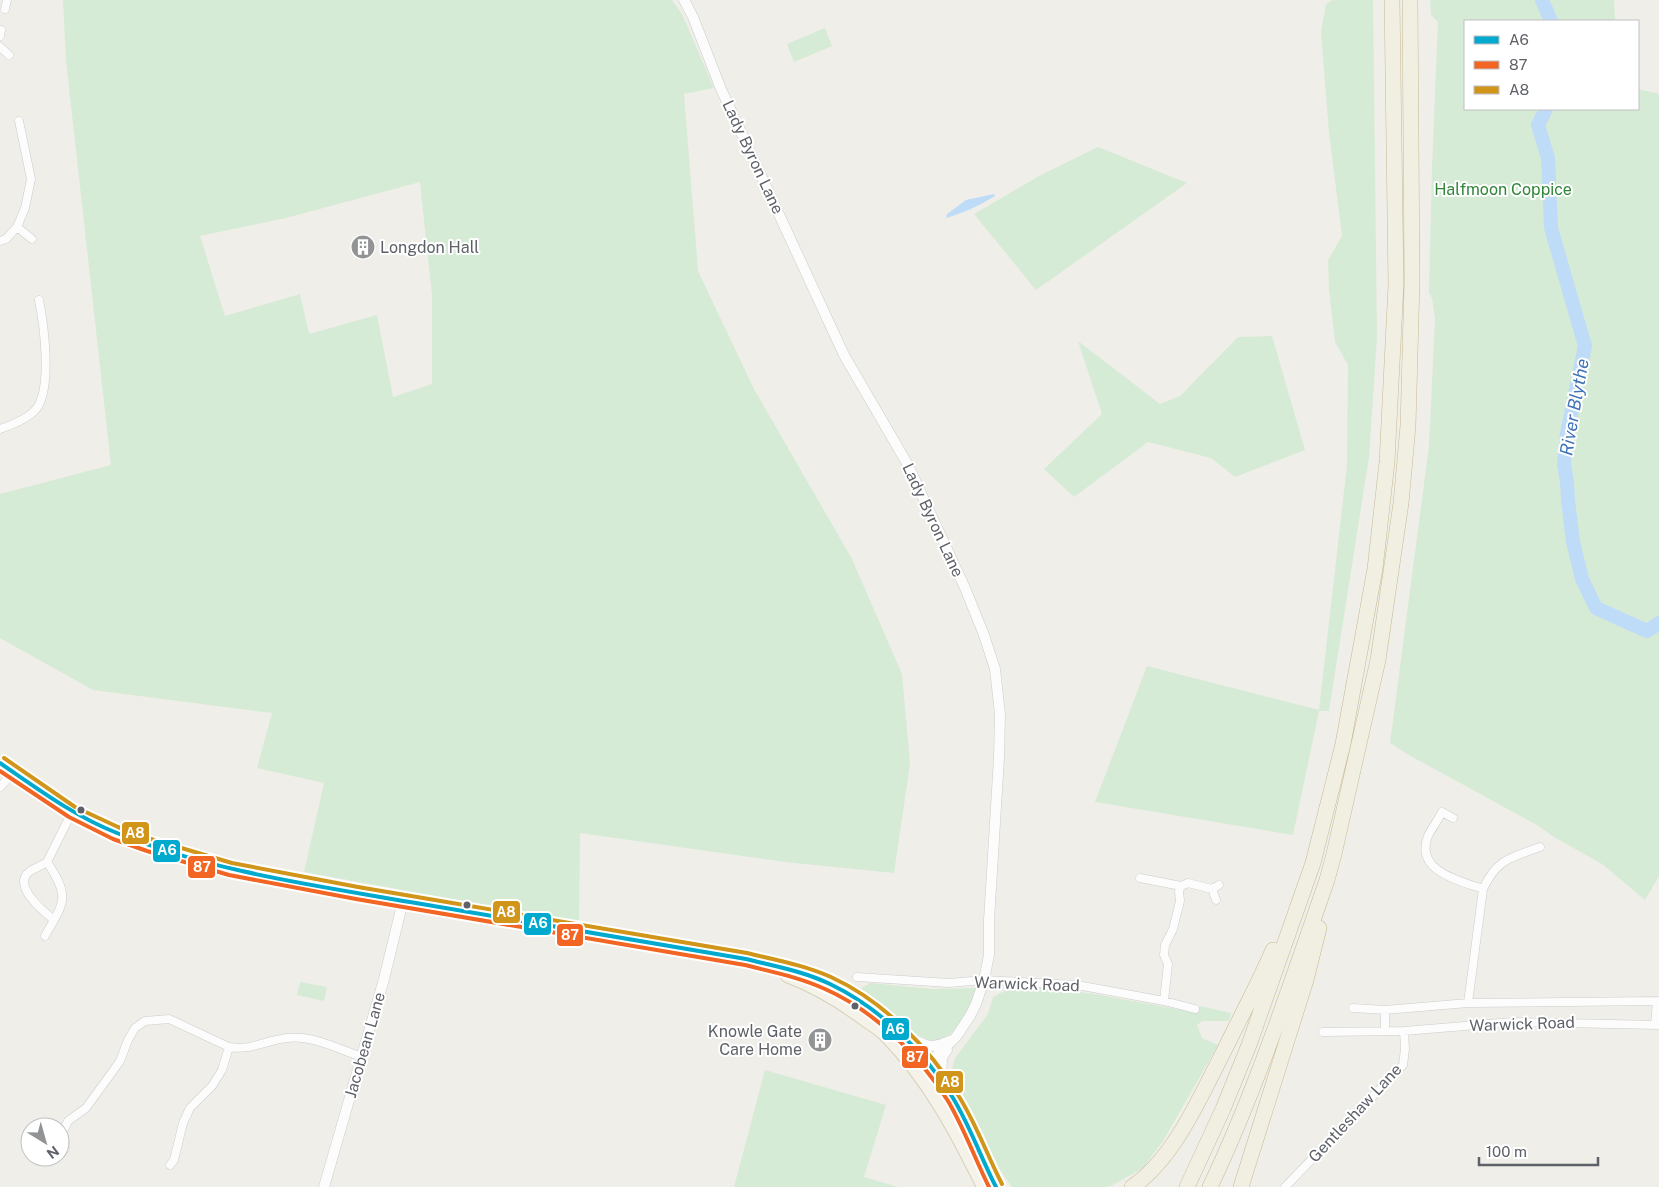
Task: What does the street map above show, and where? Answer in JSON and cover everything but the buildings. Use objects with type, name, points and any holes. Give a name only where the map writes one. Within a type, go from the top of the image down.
[{"type":"highway","points":[[1187,1187],[1223,1109],[1249,1045],[1313,863],[1336,778],[1374,569],[1387,462],[1396,285],[1392,0]]},
{"type":"highway","points":[[1210,1187],[1267,1053],[1327,880],[1376,668],[1401,503],[1408,426],[1412,280],[1410,0]]},
{"type":"highway","points":[[1132,1187],[1154,1170],[1174,1142],[1206,1085],[1261,978],[1289,913],[1336,778]]},
{"type":"highway","points":[[1241,1187],[1306,980],[1320,924],[1327,880]]},
{"type":"main road","points":[[0,764],[72,812],[116,833],[149,845],[231,869],[403,901],[746,959],[809,975],[849,993],[900,1032],[942,1082],[960,1110],[996,1187]]},
{"type":"main road","points":[[746,959],[807,984],[860,1016],[883,1033],[918,1073],[933,1095],[983,1187]]},
{"type":"main road","points":[[928,1064],[928,1076],[940,1092],[959,1129],[964,1149]]},
{"type":"street","points":[[5,9],[7,0]]},
{"type":"street","name":"Lady Byron Lane","points":[[684,0],[693,17],[721,89],[844,354],[908,465],[965,588],[995,669],[1000,714],[989,920],[989,955],[984,980],[970,1016],[952,1040],[928,1064]]},
{"type":"street","points":[[0,47],[10,55]]},
{"type":"street","points":[[0,241],[6,239],[17,227],[25,208],[30,179],[19,121]]},
{"type":"street","points":[[17,227],[32,239]]},
{"type":"street","points":[[0,429],[12,425],[35,410],[43,394],[46,361],[45,336],[39,300]]},
{"type":"street","points":[[0,787],[13,773]]},
{"type":"street","points":[[54,920],[36,905],[25,884],[25,879],[30,872],[47,862],[72,812]]},
{"type":"street","points":[[1453,818],[1442,812],[1428,837],[1426,852],[1432,866],[1442,874],[1483,889]]},
{"type":"street","points":[[1468,1003],[1483,889],[1489,876],[1506,860],[1540,847]]},
{"type":"street","points":[[45,936],[62,906],[62,892],[55,874],[47,862]]},
{"type":"street","points":[[1140,878],[1181,886],[1188,883],[1215,887],[1216,900]]},
{"type":"street","points":[[1164,1001],[1168,964],[1164,954],[1165,945],[1173,929],[1180,901],[1179,891],[1181,886]]},
{"type":"street","name":"Jacobean Lane","points":[[324,1187],[362,1057],[403,901]]},
{"type":"street","name":"Warwick Road","points":[[857,977],[949,983],[984,980],[1077,985],[1164,1001],[1195,1009]]},
{"type":"street","points":[[1657,1025],[1658,1002]]},
{"type":"street","name":"Warwick Road","points":[[1353,1008],[1385,1010],[1468,1003],[1658,1002]]},
{"type":"street","points":[[1385,1010],[1385,1030]]},
{"type":"street","points":[[70,1120],[86,1108],[115,1068],[135,1028],[145,1021],[168,1019],[238,1049],[258,1046],[286,1038],[299,1038],[309,1039],[362,1057]]},
{"type":"street","name":"Warwick Road","points":[[1323,1032],[1404,1031],[1513,1022],[1657,1025]]},
{"type":"street","name":"Gentleshaw Lane","points":[[1285,1187],[1402,1065],[1406,1049],[1404,1031]]},
{"type":"street","points":[[900,1032],[922,1045],[940,1046],[952,1040]]},
{"type":"street","points":[[942,1082],[942,1057],[952,1040]]},
{"type":"street","points":[[170,1165],[174,1160],[183,1123],[190,1108],[212,1086],[222,1070],[230,1047]]},
{"type":"green space","points":[[63,0],[672,0],[682,14],[714,88],[684,94],[698,271],[754,389],[852,559],[902,674],[910,764],[894,873],[785,862],[580,833],[579,922],[304,872],[324,783],[257,768],[272,713],[93,690],[0,638],[0,494],[111,465],[66,61]],"holes":[[[420,182],[432,296],[432,384],[393,397],[377,315],[309,334],[300,294],[225,316],[200,236],[286,218]]]},
{"type":"green space","points":[[1333,0],[1373,0],[1377,337],[1369,457],[1329,711],[1319,711],[1293,835],[1095,802],[1147,666],[1319,710],[1347,465],[1348,365],[1335,342],[1329,290],[1328,260],[1342,236],[1329,133],[1321,32],[1326,4]]},
{"type":"green space","name":"Halfmoon Coppice","points":[[1430,0],[1614,0],[1615,20],[1464,20],[1464,110],[1639,110],[1639,89],[1659,94],[1659,876],[1645,900],[1602,864],[1554,837],[1537,825],[1390,743],[1429,446],[1435,319],[1432,298],[1429,293],[1438,22],[1431,15]]},
{"type":"green space","points":[[825,28],[832,46],[794,62],[787,44]]},
{"type":"green space","points":[[1098,147],[1187,183],[1036,290],[974,214],[1039,176]]},
{"type":"green space","points":[[1272,336],[1305,450],[1235,477],[1211,458],[1148,442],[1074,497],[1044,469],[1102,414],[1078,341],[1160,404],[1180,396],[1238,337]]},
{"type":"green space","points":[[300,982],[327,987],[324,1001],[297,995]]},
{"type":"green space","points":[[871,983],[932,989],[977,988],[960,1026],[942,1040],[930,1041],[909,1031],[861,993],[861,988]]},
{"type":"green space","points":[[1010,988],[1051,988],[1194,1012],[1200,1006],[1231,1013],[1229,1021],[1202,1021],[1197,1025],[1202,1038],[1218,1045],[1163,1141],[1143,1168],[1106,1187],[1012,1187],[1000,1170],[952,1069],[955,1058],[988,1014],[993,997]]},
{"type":"green space","points":[[765,1070],[886,1105],[864,1177],[898,1187],[734,1187]]},
{"type":"water","points":[[994,194],[995,196],[977,206],[946,218],[947,214],[966,200]]},
{"type":"waterway","name":"River Blythe","points":[[1542,0],[1551,20]]},
{"type":"waterway","name":"River Blythe","points":[[1546,110],[1538,125],[1548,158],[1551,228],[1585,346],[1567,433],[1564,464],[1573,542],[1582,579],[1596,608],[1647,631],[1659,623]]},
{"type":"transit line","name":"A8","points":[[4,758],[75,807],[118,827],[151,839],[232,863],[358,887],[747,953],[800,966],[831,977],[869,999],[919,1043],[946,1077],[964,1106],[1002,1184]]},
{"type":"transit line","name":"A6","points":[[0,763],[57,801],[101,826],[152,846],[225,867],[299,883],[746,959],[820,979],[866,1005],[883,1018],[929,1064],[959,1109],[996,1187]]},
{"type":"transit line","name":"87","points":[[0,771],[69,817],[113,839],[229,875],[356,899],[745,965],[785,975],[825,989],[861,1009],[878,1022],[910,1051],[924,1067],[954,1111],[989,1187]]},
{"type":"place","name":"Longdon Hall","points":[[363,247]]},
{"type":"place","name":"Knowle Gate Care Home","points":[[820,1040]]}]
